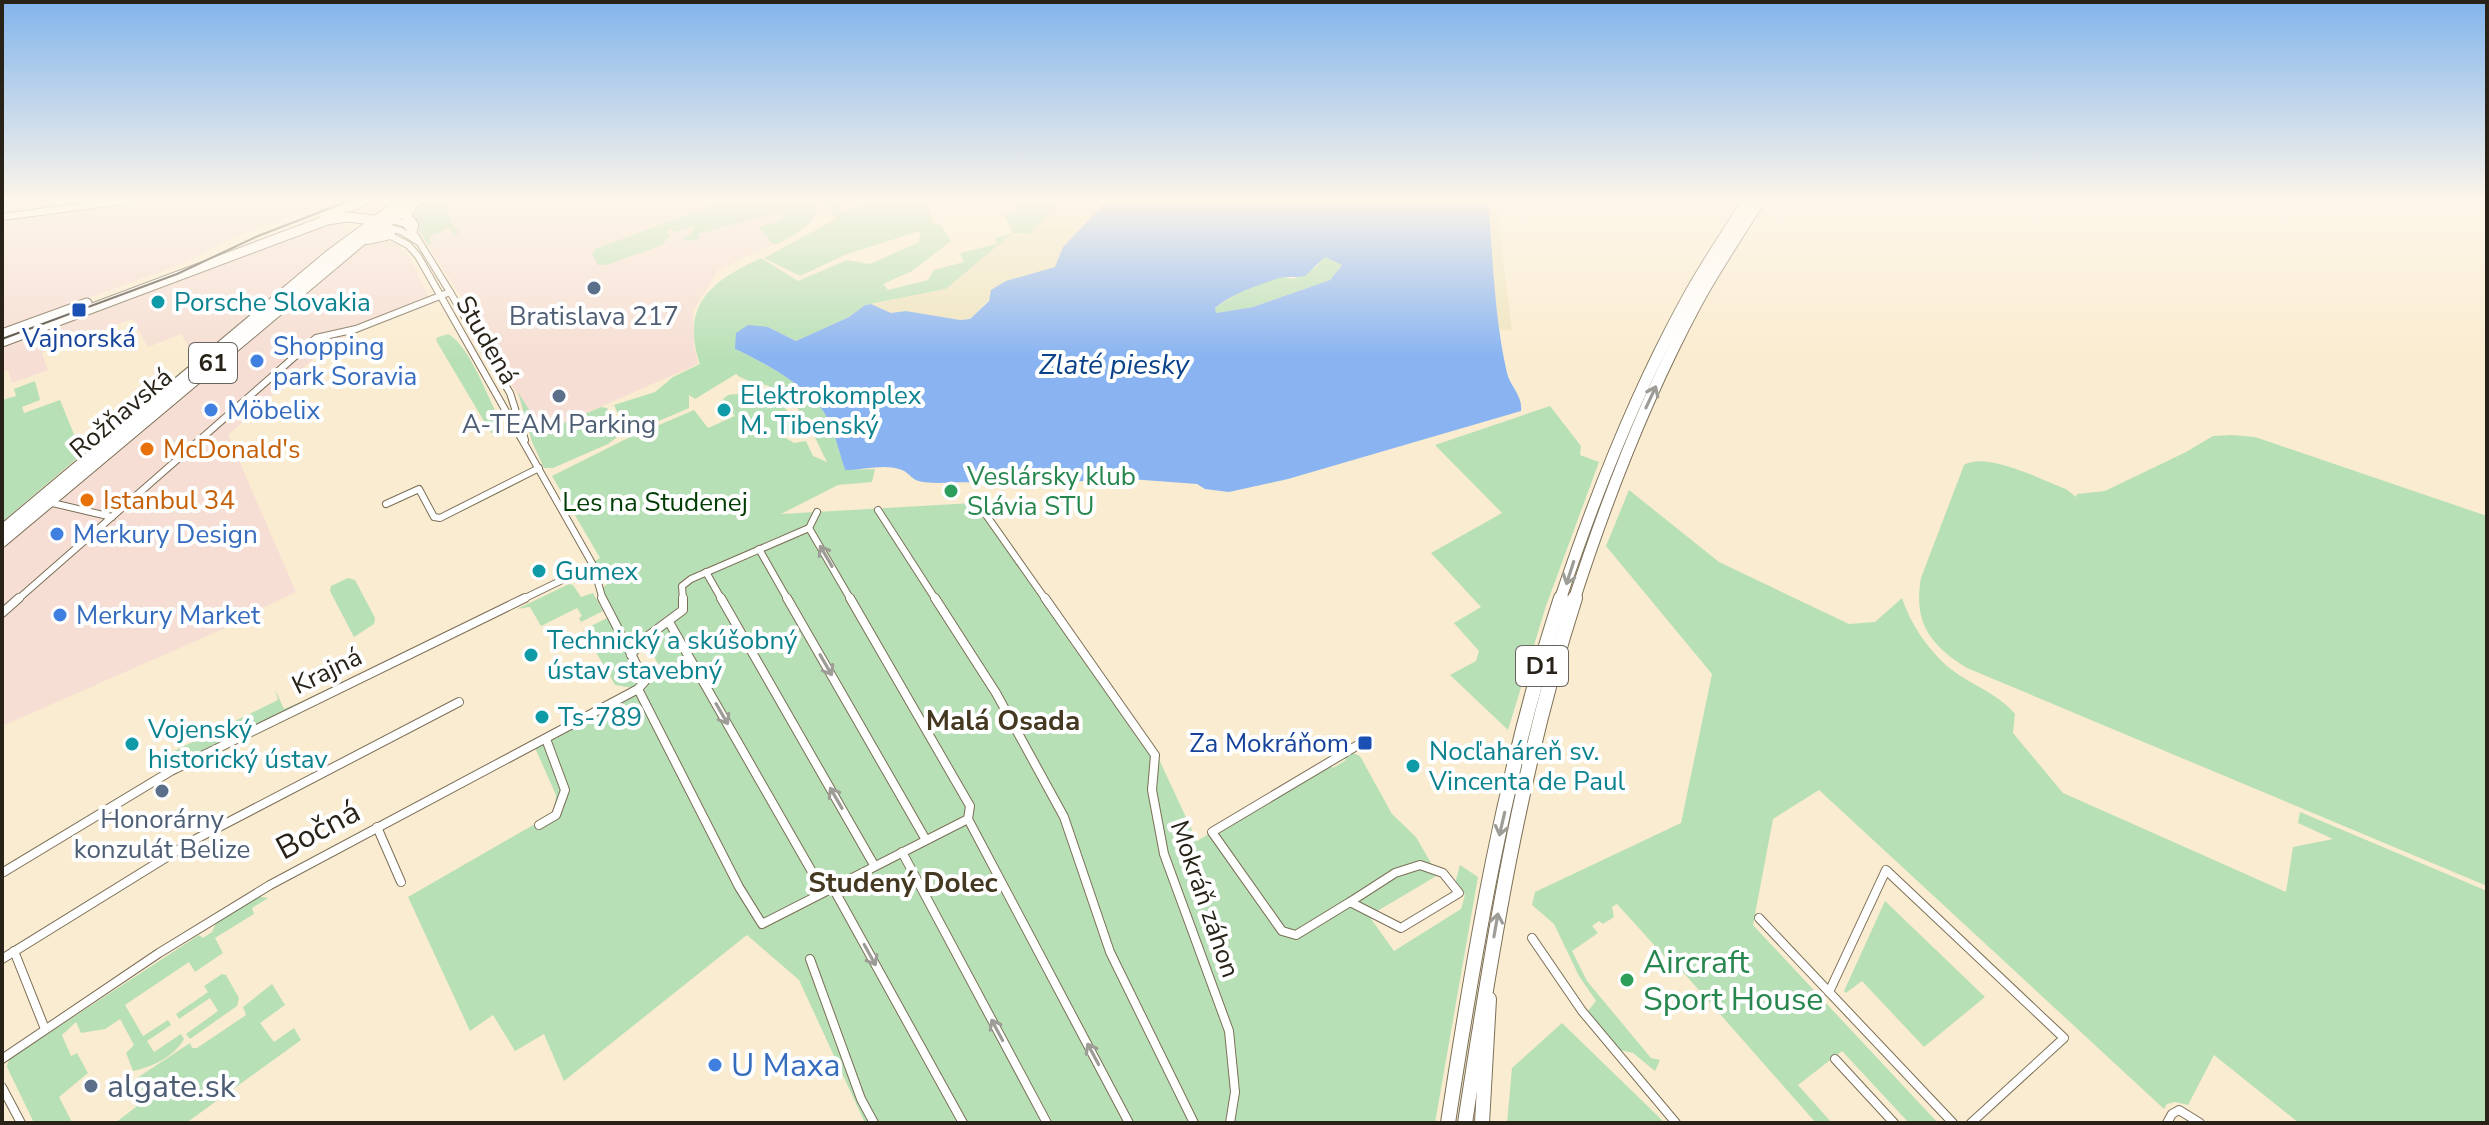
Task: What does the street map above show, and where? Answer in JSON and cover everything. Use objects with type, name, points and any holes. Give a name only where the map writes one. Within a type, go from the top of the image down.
[{"type":"highway","name":"D1","points":[[1448,1123],[1491,873],[1529,712],[1572,564],[1652,367],[1716,252]]},
{"type":"highway","name":"D1","points":[[1465,1123],[1505,875],[1542,715],[1594,541],[1626,452],[1675,344],[1727,252]]},
{"type":"highway","points":[[1482,1123],[1490,1014],[1487,976]]},
{"type":"main road","points":[[2,334],[227,252]]},
{"type":"main road","points":[[2,342],[234,252]]},
{"type":"main road","name":"Rožňavská","points":[[2,530],[334,252]]},
{"type":"main road","name":"Rožňavská","points":[[2,542],[348,252]]},
{"type":"street","name":"Studená","points":[[413,252],[593,565],[605,607],[645,681]]},
{"type":"street","name":"Studená","points":[[425,252],[510,393],[526,446]]},
{"type":"street","points":[[432,285],[450,292]]},
{"type":"street","points":[[2,613],[316,338],[356,329],[450,292]]},
{"type":"street","points":[[386,504],[419,489],[434,517],[440,518],[539,468]]},
{"type":"street","points":[[50,502],[55,485]]},
{"type":"street","points":[[29,507],[50,502],[112,517]]},
{"type":"street","name":"Mokráň záhon","points":[[977,502],[1155,755],[1152,790],[1164,854],[1229,1031],[1235,1092],[1230,1123]]},
{"type":"street","points":[[878,510],[996,693],[1064,817],[1110,952],[1194,1123]]},
{"type":"street","points":[[631,655],[638,645],[683,610],[682,586],[706,572],[809,528],[817,512]]},
{"type":"street","points":[[809,528],[970,806],[968,819],[1129,1123]]},
{"type":"street","points":[[759,549],[926,840]]},
{"type":"street","name":"Krajná","points":[[2,873],[171,771],[593,565]]},
{"type":"street","points":[[706,572],[874,865]]},
{"type":"street","points":[[669,622],[963,1123]]},
{"type":"street","name":"Bočná","points":[[2,1059],[199,928],[270,885],[638,689],[645,681]]},
{"type":"street","points":[[638,689],[739,887],[762,924],[968,819]]},
{"type":"street","points":[[2,959],[196,839],[459,702]]},
{"type":"street","points":[[539,825],[556,815],[565,790],[546,739]]},
{"type":"street","points":[[1350,902],[1401,928],[1459,893],[1441,871],[1403,867],[1296,935],[1282,931],[1212,832],[1358,745]]},
{"type":"street","points":[[377,827],[401,882]]},
{"type":"street","points":[[902,852],[1047,1123]]},
{"type":"street","points":[[1829,992],[1886,870],[2064,1038],[1971,1123]]},
{"type":"street","points":[[1759,918],[1953,1123]]},
{"type":"street","points":[[1532,938],[1561,985],[1600,1037],[1676,1123]]},
{"type":"street","points":[[14,951],[45,1029]]},
{"type":"street","points":[[810,959],[861,1099],[874,1123]]},
{"type":"street","points":[[1835,1059],[1894,1123]]},
{"type":"street","points":[[2,1087],[21,1123]]},
{"type":"street","points":[[2167,1123],[2172,1114],[2179,1110],[2200,1123]]},
{"type":"shaded area","points":[[2,252],[207,252],[184,263],[2,330]]},
{"type":"shaded area","points":[[254,252],[326,252],[197,359],[181,334],[148,347],[132,319],[42,353],[48,370],[12,383],[8,370],[2,371],[2,345]]},
{"type":"shaded area","points":[[357,252],[404,252],[410,258],[432,304],[335,340],[228,435],[296,592],[246,616],[246,619],[2,726],[2,548]]},
{"type":"shaded area","points":[[431,252],[757,252],[718,270],[693,311],[698,364],[532,437],[518,396],[474,316]]},
{"type":"green space","points":[[594,252],[644,252],[606,265],[598,265]]},
{"type":"green space","points":[[776,252],[855,252],[800,276],[764,258]]},
{"type":"green space","name":"Les na Studenej","points":[[898,252],[937,252],[912,271],[883,284],[888,290],[928,280],[934,270],[964,262],[960,253],[991,252],[946,289],[865,305],[849,317],[796,341],[768,327],[735,349],[780,373],[812,397],[828,420],[845,470],[875,469],[872,482],[838,485],[781,514],[973,503],[985,510],[1157,755],[1197,841],[1329,764],[1333,768],[1346,760],[1343,756],[1351,752],[1360,756],[1392,814],[1416,837],[1438,875],[1369,916],[1394,951],[1461,909],[1465,895],[1455,884],[1460,865],[1478,877],[1435,1123],[865,1123],[799,980],[747,935],[564,1081],[544,1034],[515,1051],[493,1015],[470,1031],[408,897],[554,813],[556,795],[532,741],[633,688],[615,685],[583,630],[607,618],[640,676],[649,681],[663,673],[643,637],[631,648],[602,588],[611,581],[595,561],[600,558],[552,476],[694,410],[708,428],[735,416],[723,399],[731,394],[750,393],[767,397],[789,412],[802,425],[799,431],[784,437],[794,443],[806,441],[813,456],[827,462],[805,419],[790,401],[771,387],[736,374],[695,399],[689,395],[689,408],[631,433],[627,433],[614,405],[655,392],[673,377],[700,364],[694,326],[697,311],[714,286],[743,267],[761,258],[798,281],[847,260],[870,264]]},
{"type":"green space","points":[[1325,256],[1342,265],[1330,280],[1253,307],[1216,313],[1215,308],[1247,287],[1282,277],[1294,279],[1316,267]]},
{"type":"green space","points":[[448,334],[464,350],[479,376],[503,425],[498,432],[491,433],[437,342],[436,338]]},
{"type":"green space","points":[[35,381],[40,400],[22,407],[24,413],[60,400],[82,454],[2,522],[2,400],[16,396],[14,389]]},
{"type":"green space","points":[[518,392],[543,432],[601,407],[607,408],[620,429],[616,438],[608,444],[553,468],[544,468],[532,442]]},
{"type":"green space","points":[[1550,406],[1581,446],[1580,455],[1599,462],[1546,606],[1508,730],[1450,675],[1476,661],[1479,651],[1454,623],[1481,607],[1431,553],[1502,513],[1435,445]]},
{"type":"green space","points":[[2213,436],[2255,437],[2487,516],[2487,886],[1967,668],[1943,650],[1927,631],[1920,607],[1921,578],[1964,465],[1974,462],[2000,464],[2066,489],[2076,497],[2077,494],[2105,491]]},
{"type":"green space","points":[[1629,490],[1719,562],[1849,624],[1875,622],[1902,598],[1914,626],[1940,659],[2000,700],[2015,714],[2013,733],[2063,793],[2286,892],[2293,847],[2333,839],[2298,823],[2300,812],[2487,891],[2487,1123],[2299,1123],[2214,1055],[2188,1105],[2175,1102],[2167,1104],[2164,1109],[1819,790],[1773,819],[1753,925],[1938,1123],[1909,1123],[1842,1051],[1798,1085],[1832,1123],[1816,1123],[1682,971],[1674,967],[1617,904],[1612,907],[1614,917],[1592,926],[1598,933],[1572,951],[1587,981],[1651,1058],[1660,1060],[1655,1071],[1633,1053],[1620,1050],[1588,1011],[1596,1001],[1579,976],[1554,924],[1532,905],[1535,892],[1681,823],[1712,674],[1606,546]]},
{"type":"green space","points":[[348,578],[355,580],[375,618],[374,624],[354,637],[330,591],[331,586]]},
{"type":"green space","points":[[569,584],[581,597],[593,593],[603,611],[581,622],[579,618],[582,616],[577,608],[541,626],[530,607],[517,609]]},
{"type":"green space","points":[[275,689],[284,709],[308,699],[182,762],[173,761],[170,753],[278,700]]},
{"type":"green space","points":[[257,896],[268,898],[252,908],[254,914],[215,938],[223,953],[195,972],[189,962],[125,1005],[143,1036],[168,1020],[171,1025],[147,1041],[154,1052],[181,1034],[184,1039],[174,1051],[155,1064],[133,1071],[126,1053],[134,1045],[120,1019],[105,1029],[81,1033],[76,1022],[62,1035],[71,1056],[77,1053],[88,1073],[59,1097],[72,1122],[34,1123],[7,1067],[9,1059],[199,935],[203,938],[212,932],[217,921]]},
{"type":"green space","points":[[1885,901],[1985,997],[1924,1047],[1862,981],[1846,993],[1844,991]]},
{"type":"green space","points":[[222,974],[226,975],[239,998],[237,1006],[190,1039],[186,1034],[218,1011],[210,998],[179,1019],[176,1014],[208,992],[204,986]]},
{"type":"green space","points":[[272,984],[285,1005],[260,1023],[274,1042],[294,1028],[301,1040],[186,1123],[115,1123],[136,1107],[126,1088],[128,1084],[190,1043],[192,1048],[197,1048],[246,1015],[243,1007]]},
{"type":"green space","points":[[1562,1023],[1665,1123],[1507,1123],[1512,1068]]},
{"type":"sand","points":[[991,252],[1061,252],[1055,267],[1006,281],[970,319],[906,311],[891,313],[871,304],[946,289]]},
{"type":"sand","points":[[1492,252],[1502,252],[1512,331],[1499,329]]},
{"type":"water","name":"Zlaté piesky","points":[[1061,252],[1492,252],[1499,330],[1507,373],[1520,401],[1521,411],[1288,479],[1229,492],[1205,489],[1197,484],[1130,479],[992,485],[932,483],[916,480],[896,468],[845,470],[828,420],[812,397],[780,373],[735,349],[736,333],[748,325],[768,327],[796,341],[871,304],[891,313],[906,311],[970,319],[989,301],[991,290],[1006,281],[1055,267]],"holes":[[[1325,257],[1342,265],[1330,280],[1253,307],[1216,313],[1215,308],[1246,290],[1279,278],[1305,276]]]},
{"type":"tram line","points":[[2,339],[177,274],[225,252]]},
{"type":"place","name":"Bratislava 217","points":[[594,288]]},
{"type":"place","name":"Porsche Slovakia","points":[[158,302]]},
{"type":"place","name":"Vajnorská","points":[[79,310]]},
{"type":"place","name":"Shopping park Soravia","points":[[257,361]]},
{"type":"place","name":"A-TEAM Parking","points":[[559,396]]},
{"type":"place","name":"Möbelix","points":[[211,410]]},
{"type":"place","name":"Elektrokomplex M. Tibenský","points":[[724,410]]},
{"type":"place","name":"McDonald's","points":[[147,449]]},
{"type":"place","name":"Veslársky klub Slávia STU","points":[[951,491]]},
{"type":"place","name":"Istanbul 34","points":[[87,500]]},
{"type":"place","name":"Merkury Design","points":[[57,534]]},
{"type":"place","name":"Gumex","points":[[539,571]]},
{"type":"place","name":"Merkury Market","points":[[60,615]]},
{"type":"place","name":"Technický a skúšobný ústav stavebný","points":[[531,655]]},
{"type":"place","name":"Ts-789","points":[[542,717]]},
{"type":"place","name":"Za Mokráňom","points":[[1365,743]]},
{"type":"place","name":"Vojenský historický ústav","points":[[132,744]]},
{"type":"place","name":"Nocľaháreň sv. Vincenta de Paul","points":[[1413,766]]},
{"type":"place","name":"Honorárny konzulát Belize","points":[[162,791]]},
{"type":"place","name":"Aircraft Sport House","points":[[1627,980]]},
{"type":"place","name":"U Maxa","points":[[715,1065]]},
{"type":"place","name":"algate.sk","points":[[91,1086]]},
{"type":"district","name":"Malá Osada","points":[[1003,721]]},
{"type":"district","name":"Studený Dolec","points":[[903,883]]}]
